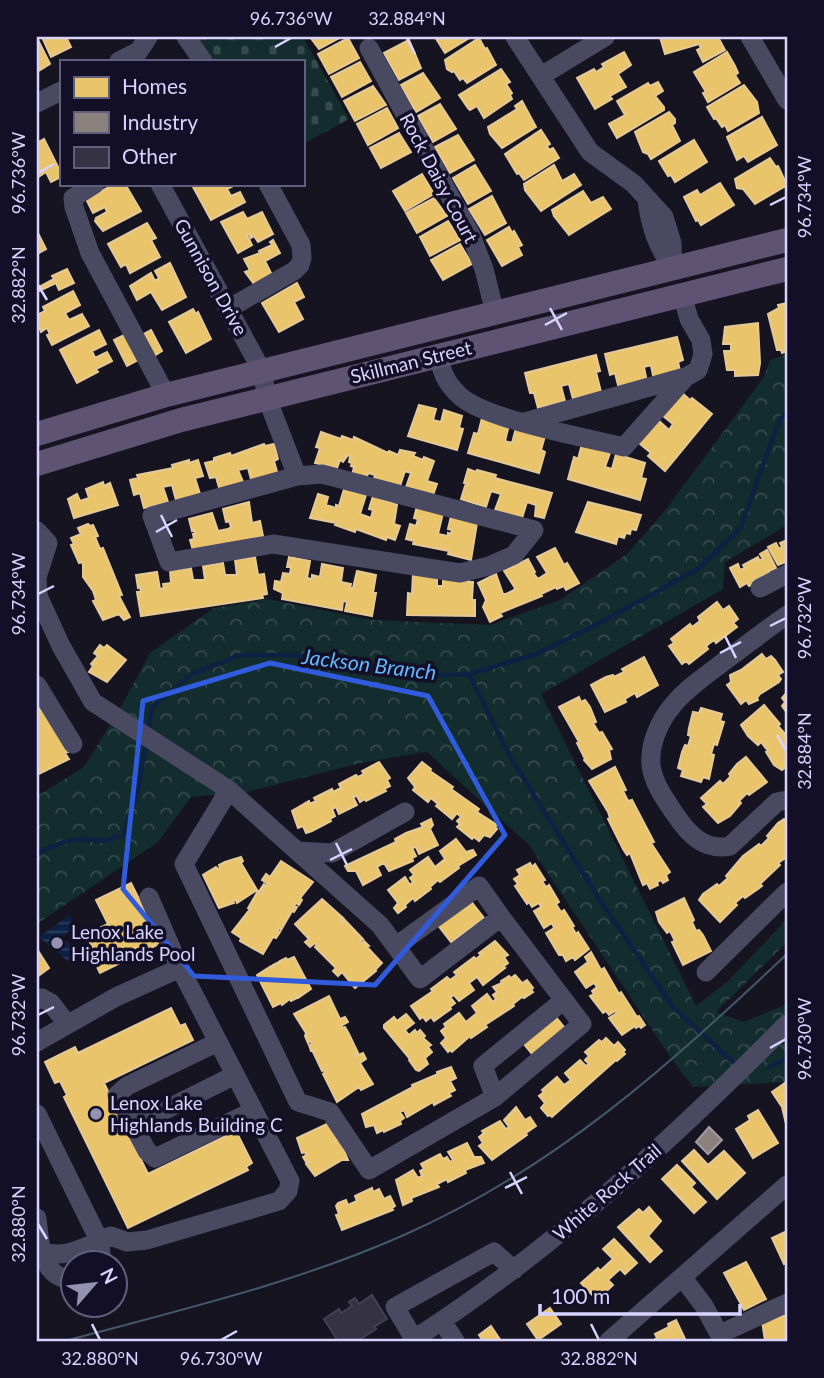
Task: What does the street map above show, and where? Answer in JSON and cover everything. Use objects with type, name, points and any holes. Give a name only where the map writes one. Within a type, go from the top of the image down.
[{"type":"main road","name":"Skillman Street","points":[[37,433],[166,395],[787,240]]},
{"type":"main road","points":[[673,269],[682,294]]},
{"type":"main road","name":"Skillman Street","points":[[37,464],[181,420],[787,269]]},
{"type":"street","points":[[121,60],[139,51],[148,37]]},
{"type":"street","points":[[186,37],[201,60]]},
{"type":"street","points":[[515,37],[590,152],[634,184],[647,201],[658,247],[673,269]]},
{"type":"street","points":[[541,76],[605,37]]},
{"type":"street","points":[[750,37],[787,100]]},
{"type":"street","name":"Rock Daisy Court","points":[[369,48],[470,233],[484,269],[495,313]]},
{"type":"street","points":[[37,103],[60,91]]},
{"type":"street","points":[[92,186],[73,198],[90,253],[166,395]]},
{"type":"street","name":"Gunnison Drive","points":[[161,186],[262,371],[267,398],[296,476]]},
{"type":"street","points":[[229,309],[300,265],[301,245],[269,186]]},
{"type":"street","points":[[525,422],[686,377],[698,370],[703,354],[701,340],[690,319],[682,294]]},
{"type":"street","points":[[438,355],[443,376],[461,398],[484,411],[624,447],[686,377]]},
{"type":"street","points":[[321,474],[534,530],[514,555],[489,566],[460,573],[273,544],[169,562],[152,516],[296,476],[321,474]]},
{"type":"street","points":[[37,531],[48,543],[37,577],[38,596],[61,646],[93,702],[223,786],[360,905],[396,946],[419,979],[501,917]]},
{"type":"street","points":[[760,588],[787,574]]},
{"type":"street","points":[[787,615],[700,680],[672,706],[653,738],[651,764],[656,783],[666,800],[688,832],[703,844],[720,848],[730,846],[777,802],[787,800]]},
{"type":"street","points":[[37,685],[73,744]]},
{"type":"street","points":[[223,786],[184,864],[298,1102],[330,1112],[369,1170],[495,1097],[582,1024],[479,886],[396,946]]},
{"type":"street","points":[[297,851],[332,853],[405,812]]},
{"type":"street","points":[[706,972],[787,892]]},
{"type":"street","points":[[41,1251],[62,1254],[111,1236],[127,1242],[147,1240],[279,1201],[288,1191],[290,1181],[180,968],[149,897]]},
{"type":"street","points":[[37,1042],[116,997],[180,968]]},
{"type":"street","points":[[37,1000],[51,1003],[67,1024]]},
{"type":"street","points":[[495,1097],[483,1066],[564,1000]]},
{"type":"street","name":"White Rock Trail","points":[[412,1340],[514,1270],[653,1154],[787,1024]]},
{"type":"street","points":[[218,1042],[127,1086],[117,1095],[147,1151],[155,1158],[253,1111]]},
{"type":"street","points":[[134,1125],[235,1075]]},
{"type":"street","points":[[37,1114],[99,1240],[100,1248]]},
{"type":"street","points":[[616,1339],[787,1185]]},
{"type":"street","points":[[37,1218],[44,1261],[52,1272],[60,1276]]},
{"type":"street","points":[[412,1340],[395,1307],[494,1252],[514,1270]]},
{"type":"street","points":[[683,1278],[704,1306],[722,1338],[787,1303]]},
{"type":"street","points":[[442,1321],[455,1341]]},
{"type":"highlighted area","points":[[270,663],[428,696],[505,835],[375,985],[194,976],[123,889],[143,701]]},
{"type":"green space","points":[[193,37],[303,37],[349,119],[304,143],[304,60],[206,60]]},
{"type":"green space","points":[[787,354],[787,525],[725,562],[723,589],[541,694],[696,1006],[728,981],[787,919],[787,942],[716,1012],[744,1022],[787,1004],[787,1082],[693,1087],[529,845],[427,752],[360,763],[247,792],[191,797],[158,842],[37,924],[37,796],[84,767],[150,653],[214,608],[268,599],[372,620],[490,625],[560,600],[627,554],[664,512],[764,377],[770,360]]},
{"type":"water","name":"Lenox Lake Highlands Pool","points":[[70,915],[74,927],[60,938],[77,948],[71,964],[39,937]]},
{"type":"building: Homes","points":[[42,37],[71,37],[67,39],[71,47],[51,57]]},
{"type":"building: Homes","points":[[310,37],[341,37],[319,49]]},
{"type":"building: Homes","points":[[435,37],[471,37],[445,53]]},
{"type":"building: Homes","points":[[660,37],[718,37],[725,50],[703,62],[697,50],[701,48],[699,44],[665,54]]},
{"type":"building: Homes","points":[[37,38],[50,64],[37,72]]},
{"type":"building: Homes","points":[[348,38],[359,58],[329,74],[318,54]]},
{"type":"building: Homes","points":[[479,38],[496,65],[467,83],[463,78],[460,80],[454,71],[447,69],[445,60]]},
{"type":"building: Homes","points":[[409,40],[421,68],[399,80],[384,53]]},
{"type":"building: Homes","points":[[624,52],[631,65],[618,74],[626,87],[595,109],[577,78],[594,69],[596,72],[604,67],[602,64]]},
{"type":"building: Homes","points":[[727,52],[740,83],[708,102],[703,93],[706,92],[694,72]]},
{"type":"building: Homes","points":[[360,62],[371,81],[342,97],[331,77]]},
{"type":"building: Homes","points":[[501,69],[510,82],[506,84],[512,93],[512,99],[484,118],[477,106],[470,110],[459,95]]},
{"type":"building: Homes","points":[[423,73],[440,98],[416,112],[401,85]]},
{"type":"building: Homes","points":[[658,82],[663,91],[655,96],[664,110],[617,138],[609,124],[625,115],[617,101],[648,83],[650,86]]},
{"type":"building: Homes","points":[[744,85],[757,102],[759,113],[728,131],[725,125],[722,127],[716,118],[714,119],[707,107]]},
{"type":"building: Homes","points":[[373,86],[386,105],[355,121],[344,101]]},
{"type":"building: Homes","points":[[522,101],[536,127],[502,148],[490,134],[488,127],[517,109],[515,106]]},
{"type":"building: Homes","points":[[440,104],[456,129],[433,142],[418,116]]},
{"type":"building: Homes","points":[[387,108],[398,128],[368,145],[357,124]]},
{"type":"building: Homes","points":[[669,112],[675,119],[672,125],[680,141],[651,159],[643,152],[635,132]]},
{"type":"building: Homes","points":[[762,117],[777,145],[748,162],[744,156],[737,160],[727,137]]},
{"type":"building: Homes","points":[[541,130],[550,144],[547,146],[549,150],[553,148],[559,158],[524,180],[517,174],[505,154]]},
{"type":"building: Homes","points":[[399,133],[411,152],[381,168],[370,148]]},
{"type":"building: Homes","points":[[458,135],[474,160],[450,173],[435,147]]},
{"type":"building: Homes","points":[[44,139],[60,171],[60,178],[51,182],[46,172],[37,178],[37,143]]},
{"type":"building: Homes","points":[[694,140],[707,162],[675,182],[659,161]]},
{"type":"building: Homes","points":[[770,158],[776,167],[778,166],[787,185],[755,204],[743,189],[737,188],[735,179]]},
{"type":"building: Homes","points":[[475,165],[491,191],[468,204],[453,178]]},
{"type":"building: Homes","points":[[554,165],[562,181],[574,174],[581,185],[541,211],[525,190],[524,184]]},
{"type":"building: Homes","points":[[422,174],[434,194],[405,211],[393,191]]},
{"type":"building: Homes","points":[[720,183],[734,205],[701,225],[696,221],[684,197],[697,190],[700,195]]},
{"type":"building: Homes","points":[[111,186],[126,186],[141,211],[103,231],[95,221],[107,212],[105,207],[93,213],[86,199]]},
{"type":"building: Homes","points":[[233,186],[227,189],[231,196],[240,192],[245,202],[211,220],[193,187]]},
{"type":"building: Homes","points":[[583,191],[591,203],[603,197],[611,209],[569,235],[552,210]]},
{"type":"building: Homes","points":[[492,196],[506,223],[485,235],[469,209]]},
{"type":"building: Homes","points":[[434,198],[447,216],[417,233],[406,213]]},
{"type":"building: Homes","points":[[243,212],[247,219],[262,212],[273,234],[258,242],[254,236],[251,238],[247,235],[252,245],[238,253],[221,222]]},
{"type":"building: Homes","points":[[448,221],[460,240],[430,256],[420,237]]},
{"type":"building: Homes","points":[[147,223],[156,238],[151,240],[160,257],[130,273],[126,264],[121,267],[108,244]]},
{"type":"building: Homes","points":[[509,227],[522,245],[518,247],[522,255],[502,266],[487,240]]},
{"type":"building: Homes","points":[[37,231],[46,249],[37,254]]},
{"type":"building: Homes","points":[[273,240],[280,253],[265,261],[272,275],[254,284],[245,272],[250,270],[244,259],[260,253],[259,251],[272,245],[270,242]]},
{"type":"building: Homes","points":[[460,244],[472,264],[443,280],[431,260]]},
{"type":"building: Homes","points":[[170,263],[186,297],[162,310],[151,292],[137,300],[130,286],[151,273],[155,281],[159,278],[155,271]]},
{"type":"building: Homes","points":[[67,269],[74,283],[59,290],[56,283],[37,292],[37,288],[54,279],[52,276]]},
{"type":"building: Homes","points":[[297,283],[304,297],[294,302],[303,319],[279,332],[262,303]]},
{"type":"building: Homes","points":[[73,291],[80,305],[65,313],[69,320],[82,314],[89,326],[52,345],[47,328],[41,332],[37,315],[45,311],[43,307]]},
{"type":"building: Homes","points":[[787,303],[787,351],[782,353],[777,350],[768,314],[779,308],[778,305]]},
{"type":"building: Homes","points":[[193,309],[196,314],[198,312],[211,339],[186,353],[169,322]]},
{"type":"building: Homes","points":[[758,323],[758,375],[735,376],[735,370],[727,370],[724,351],[731,351],[731,344],[723,344],[725,327]]},
{"type":"building: Homes","points":[[99,330],[106,344],[92,351],[95,358],[107,352],[112,361],[77,383],[60,350]]},
{"type":"building: Homes","points":[[151,330],[162,351],[151,358],[140,336]]},
{"type":"building: Homes","points":[[126,334],[138,360],[127,366],[114,340]]},
{"type":"building: Homes","points":[[677,337],[683,360],[678,362],[681,375],[654,381],[651,365],[644,367],[647,382],[619,389],[615,373],[610,375],[605,354]]},
{"type":"building: Homes","points":[[596,355],[600,371],[596,372],[601,392],[573,399],[569,384],[561,386],[565,401],[538,408],[534,393],[530,393],[525,373]]},
{"type":"building: Homes","points":[[681,392],[712,414],[665,471],[648,456],[651,453],[639,443],[658,420],[669,430],[673,424],[662,415]]},
{"type":"building: Homes","points":[[419,405],[436,409],[433,420],[441,422],[444,410],[462,416],[459,428],[463,429],[457,450],[408,436]]},
{"type":"building: Homes","points":[[482,418],[509,425],[505,441],[512,443],[516,428],[545,436],[541,450],[545,452],[539,473],[468,453],[474,433],[478,434]]},
{"type":"building: Homes","points":[[321,432],[341,439],[342,436],[353,440],[354,437],[388,453],[389,451],[398,455],[400,450],[415,453],[413,456],[423,460],[424,457],[434,461],[427,481],[437,484],[433,495],[406,487],[411,473],[405,471],[400,486],[373,481],[375,475],[368,473],[366,480],[352,475],[354,467],[349,462],[348,455],[343,462],[340,460],[337,468],[315,463]]},
{"type":"building: Homes","points":[[264,444],[274,444],[278,459],[274,461],[278,475],[252,483],[248,468],[238,470],[244,484],[220,491],[216,477],[210,478],[205,463]]},
{"type":"building: Homes","points":[[582,444],[610,453],[605,467],[612,469],[616,454],[645,463],[641,478],[646,479],[640,500],[568,479],[574,457],[578,459]]},
{"type":"building: Homes","points":[[189,460],[189,463],[198,460],[203,476],[195,478],[200,494],[176,500],[172,485],[163,487],[168,502],[144,508],[140,493],[134,495],[130,480],[138,478],[137,475],[173,468],[172,465]]},
{"type":"building: Homes","points":[[468,469],[552,493],[544,518],[535,516],[536,505],[527,502],[522,518],[495,510],[501,494],[491,491],[486,507],[461,499],[465,486],[468,485],[464,483]]},
{"type":"building: Homes","points":[[103,482],[104,486],[110,483],[118,505],[74,518],[68,499],[77,494],[80,501],[89,498],[86,489]]},
{"type":"building: Homes","points":[[344,489],[366,495],[360,514],[371,518],[373,510],[369,509],[373,496],[397,505],[394,524],[400,526],[395,540],[387,537],[386,540],[356,529],[355,532],[335,525],[336,523],[310,518],[318,494],[328,497],[326,505],[336,508]]},
{"type":"building: Homes","points":[[249,502],[252,523],[260,521],[263,536],[194,554],[190,540],[194,539],[195,534],[189,519],[212,513],[218,531],[228,529],[231,527],[229,521],[226,522],[223,509]]},
{"type":"building: Homes","points":[[588,502],[641,515],[636,530],[631,529],[630,534],[626,533],[624,538],[618,536],[616,544],[576,532]]},
{"type":"building: Homes","points":[[417,506],[443,513],[438,534],[451,534],[452,530],[448,529],[451,516],[477,523],[471,560],[448,554],[449,551],[413,544],[414,541],[406,539],[410,524],[416,526],[418,519],[414,518]]},
{"type":"building: Homes","points":[[93,525],[98,536],[95,537],[100,549],[103,548],[122,595],[119,596],[130,617],[124,620],[119,614],[103,620],[93,601],[96,600],[93,591],[83,577],[82,562],[79,563],[71,545],[74,544],[71,538],[81,534],[78,528]]},
{"type":"building: Homes","points":[[787,540],[787,565],[785,562],[778,565],[768,547],[776,543],[779,549],[782,547],[780,543]]},
{"type":"building: Homes","points":[[555,548],[564,565],[567,563],[579,583],[566,590],[564,586],[557,589],[556,587],[541,594],[542,596],[500,613],[502,616],[490,622],[483,607],[486,600],[478,583],[496,574],[503,594],[506,594],[515,588],[504,571],[528,559],[538,579],[547,573],[537,557]]},
{"type":"building: Homes","points":[[767,550],[776,568],[769,571],[771,575],[766,574],[753,581],[754,584],[749,586],[747,583],[740,587],[730,568],[738,564],[740,570],[745,568],[743,565],[758,557],[759,560],[763,559],[760,554]]},
{"type":"building: Homes","points":[[255,557],[258,575],[264,574],[267,594],[262,595],[263,598],[141,616],[137,592],[141,592],[136,575],[157,572],[160,589],[164,588],[163,584],[171,583],[170,571],[191,568],[193,580],[205,580],[203,566],[223,563],[225,575],[237,575],[235,560]]},
{"type":"building: Homes","points":[[289,557],[310,561],[307,578],[312,579],[312,575],[320,577],[322,564],[343,568],[341,582],[351,584],[350,588],[353,588],[357,571],[376,575],[372,616],[345,611],[347,602],[343,601],[342,610],[282,599],[283,593],[274,589],[275,581],[281,582],[283,573],[290,574],[291,567],[287,567]]},
{"type":"building: Homes","points":[[413,573],[437,573],[437,586],[443,586],[443,575],[469,575],[469,582],[473,582],[475,616],[407,615],[408,593],[412,594]]},
{"type":"building: Homes","points":[[717,602],[723,610],[729,606],[738,619],[733,623],[737,627],[716,643],[714,640],[706,646],[708,649],[689,664],[686,661],[682,664],[669,646],[674,643],[671,639],[690,624],[692,627],[700,621],[698,617]]},
{"type":"building: Homes","points":[[100,645],[104,648],[107,645],[126,660],[107,682],[89,672],[93,666],[91,664],[98,656],[94,653]]},
{"type":"building: Homes","points":[[762,654],[766,659],[771,656],[775,660],[783,672],[778,675],[781,679],[760,694],[758,700],[749,704],[746,700],[741,704],[727,685],[731,682],[730,675]]},
{"type":"building: Homes","points":[[644,657],[658,685],[637,697],[635,693],[625,699],[626,702],[605,712],[591,685],[624,672],[622,669]]},
{"type":"building: Homes","points":[[787,692],[787,713],[782,706],[785,702],[782,698]]},
{"type":"building: Homes","points":[[579,697],[581,702],[585,700],[590,707],[596,722],[593,723],[612,749],[609,750],[611,759],[592,769],[584,760],[577,743],[579,742],[559,707]]},
{"type":"building: Homes","points":[[37,701],[68,752],[65,753],[69,759],[37,775]]},
{"type":"building: Homes","points":[[764,705],[780,724],[778,726],[785,734],[787,732],[787,766],[782,770],[774,765],[761,742],[758,745],[741,725]]},
{"type":"building: Homes","points":[[701,708],[722,714],[720,721],[724,722],[717,745],[714,744],[711,754],[714,755],[709,779],[703,777],[701,782],[681,776],[683,770],[678,768],[682,752],[685,745],[688,746],[691,736],[688,735],[693,712],[699,713]]},
{"type":"building: Homes","points":[[746,757],[767,782],[749,795],[747,793],[730,816],[718,823],[703,807],[707,804],[701,798],[720,781],[723,784],[737,764]]},
{"type":"building: Homes","points":[[379,762],[390,778],[387,780],[390,786],[384,789],[386,791],[366,801],[365,799],[360,802],[357,796],[353,797],[357,805],[339,814],[336,807],[332,809],[335,816],[331,821],[312,831],[306,833],[303,826],[298,828],[292,811],[309,801],[310,804],[316,801],[314,798],[332,789],[333,792],[341,788],[339,784],[364,774],[362,771]]},
{"type":"building: Homes","points":[[422,762],[453,787],[451,789],[479,809],[477,812],[497,825],[490,837],[484,835],[479,841],[474,837],[472,839],[457,827],[460,824],[457,821],[461,817],[457,813],[452,819],[436,806],[438,804],[431,798],[428,802],[413,790],[415,787],[408,778]]},
{"type":"building: Homes","points":[[615,767],[628,801],[632,800],[654,842],[651,843],[670,872],[666,875],[668,880],[657,882],[658,885],[650,889],[647,883],[643,885],[630,853],[627,855],[623,849],[608,819],[608,812],[589,781]]},
{"type":"building: Homes","points":[[431,819],[433,825],[430,829],[438,845],[419,854],[416,847],[412,848],[416,856],[412,858],[413,861],[389,871],[384,863],[377,867],[381,875],[363,885],[356,871],[348,871],[345,866],[396,842],[395,839],[423,827],[421,824]]},
{"type":"building: Homes","points":[[784,819],[787,822],[787,857],[778,863],[780,865],[760,884],[762,886],[745,898],[743,896],[720,922],[699,900],[703,894],[728,878],[726,876],[743,856],[759,844],[761,846]]},
{"type":"building: Homes","points":[[456,839],[466,852],[473,850],[476,855],[440,882],[438,880],[415,901],[413,898],[398,913],[394,908],[398,903],[388,890],[405,877],[410,885],[413,882],[410,878],[414,875],[410,870],[428,857],[435,867],[445,859],[440,851]]},
{"type":"building: Homes","points":[[241,857],[241,863],[257,890],[237,903],[236,900],[219,908],[203,875],[216,867],[220,868],[219,865],[225,862]]},
{"type":"building: Homes","points":[[281,861],[313,882],[300,898],[302,900],[299,905],[296,903],[294,906],[297,907],[281,930],[277,930],[280,932],[276,938],[273,937],[263,954],[240,941],[241,938],[232,932],[250,909],[248,908],[258,891],[262,894],[260,890],[264,884],[268,884],[262,880],[266,874],[270,877]]},
{"type":"building: Homes","points":[[530,863],[532,867],[535,864],[545,880],[542,881],[546,887],[549,885],[559,902],[556,904],[561,912],[564,910],[576,934],[578,932],[589,949],[575,960],[573,957],[566,961],[563,955],[559,955],[546,933],[554,928],[552,923],[544,928],[534,911],[541,907],[539,903],[532,907],[529,902],[527,904],[515,886],[518,884],[514,879],[520,875],[517,870]]},
{"type":"building: Homes","points":[[131,883],[161,943],[100,973],[91,955],[95,953],[86,934],[108,924],[96,900]]},
{"type":"building: Homes","points":[[684,898],[696,931],[699,930],[703,935],[711,951],[683,965],[670,931],[667,933],[656,912]]},
{"type":"building: Homes","points":[[322,899],[343,918],[340,920],[342,922],[344,919],[363,939],[360,941],[369,946],[367,947],[382,963],[355,988],[342,972],[338,976],[333,971],[336,968],[315,947],[315,943],[310,947],[305,942],[309,939],[295,924]]},
{"type":"building: Homes","points":[[470,900],[484,918],[451,942],[437,924]]},
{"type":"building: Homes","points":[[495,941],[508,955],[504,957],[508,963],[503,967],[505,968],[483,985],[477,977],[469,983],[474,990],[459,1001],[454,995],[450,997],[455,1003],[451,1009],[434,1021],[431,1017],[426,1021],[423,1017],[420,1019],[411,1006],[433,991],[431,989],[447,977],[450,980],[457,975],[454,972],[474,957],[476,959],[481,955],[479,953]]},
{"type":"building: Homes","points":[[37,949],[49,968],[37,977]]},
{"type":"building: Homes","points":[[591,952],[601,970],[604,968],[619,994],[621,992],[645,1025],[641,1028],[635,1026],[622,1035],[609,1018],[617,1013],[603,1013],[590,996],[597,987],[594,983],[586,988],[575,972],[588,962],[585,957]]},
{"type":"building: Homes","points":[[294,957],[311,989],[298,998],[296,996],[297,998],[291,1001],[290,999],[273,1007],[257,975],[279,962],[281,964],[280,961],[286,958],[287,960]]},
{"type":"building: Homes","points":[[515,975],[522,983],[527,980],[533,992],[522,997],[514,1006],[471,1038],[470,1036],[452,1052],[448,1052],[441,1043],[446,1038],[441,1031],[446,1027],[444,1024],[459,1013],[466,1022],[477,1013],[472,1006],[487,994],[493,1002],[496,999],[493,995],[497,992],[493,987]]},
{"type":"building: Homes","points":[[329,996],[340,1019],[345,1017],[348,1022],[341,1026],[345,1027],[349,1034],[358,1053],[356,1056],[363,1053],[366,1059],[360,1063],[373,1084],[361,1090],[359,1087],[337,1102],[323,1074],[325,1072],[313,1052],[315,1051],[311,1051],[311,1041],[308,1043],[306,1033],[294,1014]]},
{"type":"building: Homes","name":"Lenox Lake Highlands Building C","points":[[171,1008],[180,1026],[185,1024],[193,1040],[104,1083],[148,1174],[236,1131],[252,1163],[246,1167],[248,1170],[128,1228],[64,1097],[67,1095],[60,1081],[55,1083],[45,1062],[75,1047],[78,1053]]},
{"type":"building: Homes","points":[[406,1014],[414,1023],[405,1030],[409,1035],[420,1030],[425,1036],[423,1038],[431,1045],[428,1047],[432,1052],[425,1058],[428,1064],[419,1071],[384,1028],[394,1017],[397,1021]]},
{"type":"building: Homes","points":[[555,1016],[569,1033],[537,1060],[523,1043]]},
{"type":"building: Homes","points":[[606,1038],[614,1046],[618,1042],[625,1054],[552,1117],[548,1116],[541,1108],[545,1103],[539,1096],[544,1092],[542,1090],[557,1077],[564,1085],[571,1080],[565,1073],[580,1060],[586,1066],[589,1064],[585,1060],[589,1056],[585,1052],[599,1040],[602,1042]]},
{"type":"building: Homes","points":[[451,1067],[456,1078],[450,1081],[455,1090],[449,1093],[451,1096],[434,1105],[433,1102],[407,1117],[404,1110],[400,1112],[404,1118],[400,1121],[401,1124],[384,1132],[383,1130],[377,1133],[374,1125],[366,1127],[362,1114],[413,1087],[412,1085]]},
{"type":"building: Homes","points":[[785,1083],[787,1128],[782,1107],[772,1092]]},
{"type":"building: Homes","points":[[516,1107],[525,1120],[530,1117],[536,1126],[492,1160],[479,1146],[483,1143],[479,1137],[484,1133],[482,1131],[500,1121],[506,1129],[509,1127],[504,1120]]},
{"type":"building: Homes","points":[[758,1110],[778,1143],[753,1158],[736,1129],[750,1120],[748,1116]]},
{"type":"building: Homes","points":[[329,1123],[348,1160],[342,1160],[315,1176],[306,1164],[309,1162],[303,1157],[306,1155],[305,1152],[302,1153],[297,1138]]},
{"type":"building: Homes","points":[[467,1143],[474,1157],[481,1157],[484,1163],[465,1170],[466,1173],[448,1182],[447,1179],[437,1184],[439,1187],[411,1198],[412,1201],[403,1205],[396,1180],[413,1170],[418,1178],[422,1176],[420,1171],[424,1169],[421,1164],[440,1154],[450,1162],[453,1160],[448,1152]]},
{"type":"building: Homes","points":[[694,1150],[708,1165],[724,1151],[745,1173],[717,1199],[682,1161]]},
{"type":"building: Homes","points":[[677,1165],[695,1183],[691,1187],[706,1202],[694,1213],[662,1179]]},
{"type":"building: Homes","points":[[372,1188],[373,1192],[379,1189],[384,1199],[390,1196],[395,1206],[393,1210],[342,1230],[336,1215],[339,1214],[336,1206],[338,1203],[346,1200],[348,1205],[357,1201],[355,1196]]},
{"type":"building: Homes","points":[[649,1207],[661,1221],[648,1236],[662,1251],[650,1262],[618,1227],[639,1209],[643,1213]]},
{"type":"building: Homes","points":[[787,1231],[787,1263],[784,1264],[772,1238]]},
{"type":"building: Homes","points":[[614,1239],[637,1263],[625,1274],[620,1269],[608,1280],[613,1285],[597,1300],[581,1283],[613,1259],[603,1249]]},
{"type":"building: Homes","points":[[746,1262],[766,1299],[744,1310],[724,1273]]},
{"type":"building: Homes","points":[[550,1308],[561,1324],[538,1340],[527,1324]]},
{"type":"building: Homes","points":[[787,1315],[787,1341],[765,1341],[762,1321]]},
{"type":"building: Homes","points":[[676,1320],[686,1341],[652,1341],[657,1338],[655,1334]]},
{"type":"building: Homes","points":[[491,1326],[501,1341],[483,1341],[479,1335]]},
{"type":"building: Industry","points":[[709,1127],[722,1140],[708,1154],[696,1142]]},
{"type":"building: Other","points":[[372,1295],[387,1319],[357,1341],[338,1341],[324,1319],[339,1309],[341,1313],[352,1306],[349,1302],[355,1298],[359,1304]]},
{"type":"waterway","name":"Jackson Branch","points":[[148,732],[152,707],[192,674],[241,655],[295,655],[431,676],[469,674],[536,654],[590,628],[698,569],[740,529],[779,421],[787,412]]},
{"type":"waterway","points":[[469,674],[509,755],[599,899],[673,1007],[737,1066]]},
{"type":"waterway","name":"Jackson Branch","points":[[37,853],[63,842],[82,839],[104,841],[123,835],[137,794],[146,744]]},
{"type":"waterway","points":[[769,1067],[787,1058]]},
{"type":"tram line","points":[[65,1341],[237,1294],[322,1267],[404,1235],[459,1208],[511,1179],[608,1111],[698,1036],[787,954]]},
{"type":"place","name":"Lenox Lake Highlands Pool","points":[[57,943]]},
{"type":"place","name":"Lenox Lake Highlands Building C","points":[[96,1114]]}]
